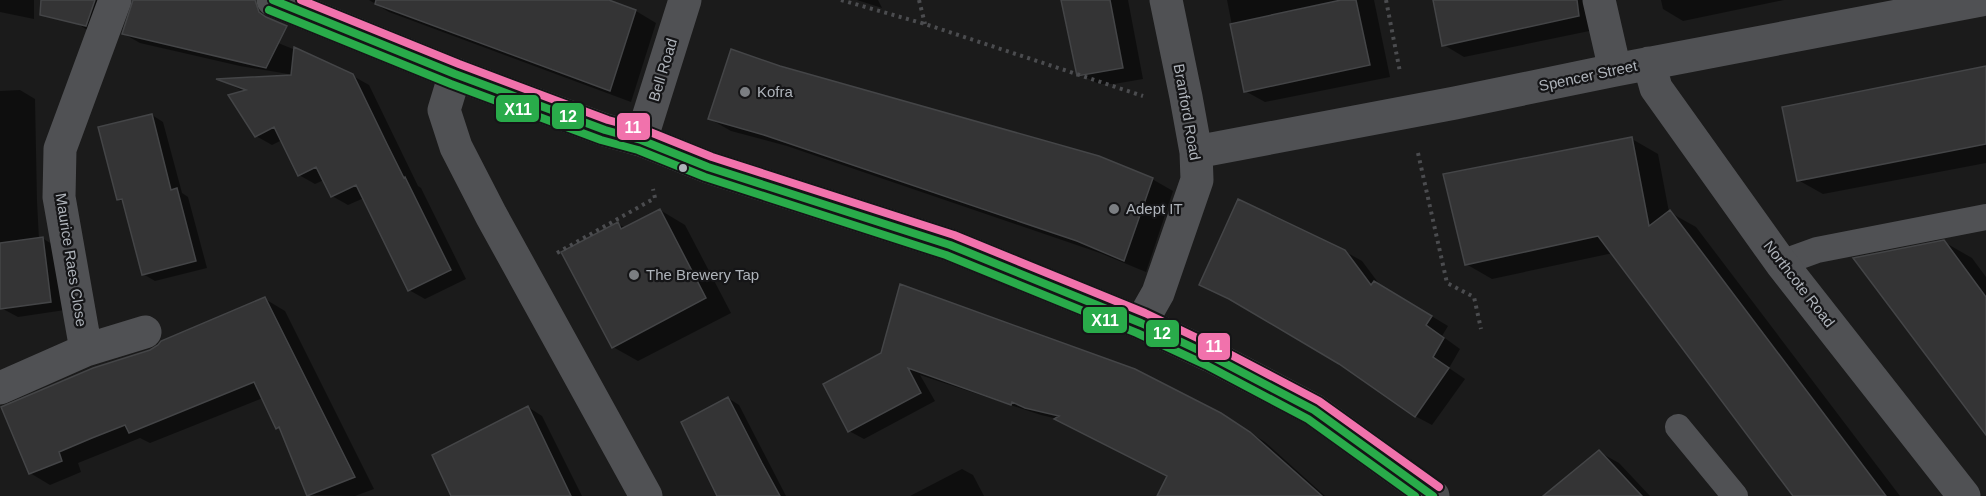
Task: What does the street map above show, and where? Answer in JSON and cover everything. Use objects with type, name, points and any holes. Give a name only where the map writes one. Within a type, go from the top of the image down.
[{"type":"main road","points":[[273,0],[455,74],[605,130],[641,140],[708,167],[950,245],[1141,323],[1212,356],[1314,410],[1433,496]]},
{"type":"street","name":"Maurice Raes Close","points":[[86,350],[58,197],[60,149],[115,0]]},
{"type":"street","name":"Bell Road","points":[[641,140],[685,0]]},
{"type":"street","name":"Branford Road","points":[[1141,323],[1158,293],[1197,180],[1196,152],[1166,0]]},
{"type":"street","points":[[1599,0],[1615,70]]},
{"type":"street","name":"Spencer Street","points":[[1196,152],[1981,0]]},
{"type":"street","name":"Northcote Road","points":[[1649,63],[1656,88],[1781,263],[1964,496]]},
{"type":"street","points":[[455,74],[444,110],[456,147],[646,496]]},
{"type":"street","name":"Maurice Raes Close","points":[[0,388],[86,350],[145,332]]},
{"type":"lane","points":[[1781,263],[1817,250],[1986,217]]},
{"type":"lane","points":[[1678,427],[1735,496]]},
{"type":"path","points":[[841,0],[925,24],[1158,101],[1186,97]]},
{"type":"path","points":[[920,0],[925,24]]},
{"type":"path","points":[[1386,0],[1408,112],[1447,284],[1474,297],[1481,329]]},
{"type":"path","points":[[570,245],[655,198],[641,140]]},
{"type":"building","points":[[41,0],[95,0],[86,26],[40,15]]},
{"type":"building","points":[[133,0],[255,0],[259,12],[287,26],[266,68],[122,34]]},
{"type":"building","points":[[376,0],[609,0],[636,10],[610,91],[375,4]]},
{"type":"building","points":[[1061,0],[1110,0],[1123,68],[1077,76]]},
{"type":"building","points":[[1341,0],[1356,0],[1370,65],[1244,92],[1230,24]]},
{"type":"building","points":[[1433,0],[1577,0],[1579,16],[1442,46]]},
{"type":"building","points":[[294,47],[353,74],[451,270],[408,291],[356,185],[331,197],[316,167],[298,176],[274,127],[255,137],[228,95],[246,90],[216,79],[291,75]]},
{"type":"building","points":[[731,49],[780,66],[1099,156],[1153,178],[1124,261],[1077,241],[764,135],[708,119]]},
{"type":"building","points":[[1986,66],[1986,144],[1797,181],[1782,107]]},
{"type":"building","points":[[152,114],[171,190],[177,188],[196,261],[142,275],[122,199],[117,200],[98,127]]},
{"type":"building","points":[[1632,137],[1649,226],[1670,210],[1886,496],[1793,496],[1598,236],[1465,265],[1443,174]]},
{"type":"building","points":[[1238,199],[1345,250],[1371,285],[1374,281],[1432,316],[1426,325],[1444,338],[1433,357],[1449,368],[1415,417],[1339,364],[1229,299],[1199,285]]},
{"type":"building","name":"The Brewery Tap","points":[[660,209],[706,298],[612,348],[561,252],[618,222],[621,229]]},
{"type":"building","points":[[43,237],[51,302],[0,309],[0,243]]},
{"type":"building","points":[[1944,240],[1986,297],[1986,435],[1853,258]]},
{"type":"building","points":[[900,284],[1135,369],[1221,413],[1250,432],[1322,496],[1157,496],[1167,476],[1054,419],[1059,416],[1025,408],[1012,402],[1011,405],[908,368],[921,393],[848,432],[823,384],[881,353]]},
{"type":"building","points":[[265,297],[355,477],[307,496],[279,427],[276,429],[254,382],[129,433],[125,425],[92,438],[59,452],[62,461],[29,474],[1,407],[93,368],[150,350],[161,341]]},
{"type":"building","points":[[728,397],[780,496],[717,496],[681,422]]},
{"type":"building","points":[[528,406],[571,496],[451,496],[432,455]]},
{"type":"building","points":[[1599,450],[1642,496],[1543,496]]},
{"type":"transit line","name":"12","points":[[273,0],[455,74],[605,130],[641,140],[708,167],[950,245],[1141,323],[1211,356],[1314,410],[1433,496]]},
{"type":"transit line","name":"11","points":[[301,0],[459,64],[608,120],[645,130],[712,157],[954,235],[1145,313],[1319,401],[1439,487]]},
{"type":"transit line","name":"X11","points":[[269,10],[451,84],[601,140],[638,150],[705,177],[946,255],[1137,333],[1206,365],[1308,419],[1415,496]]},
{"type":"place","name":"Kofra","points":[[745,92]]},
{"type":"place","name":"Adept IT","points":[[1114,209]]},
{"type":"place","name":"The Brewery Tap","points":[[634,275]]}]
